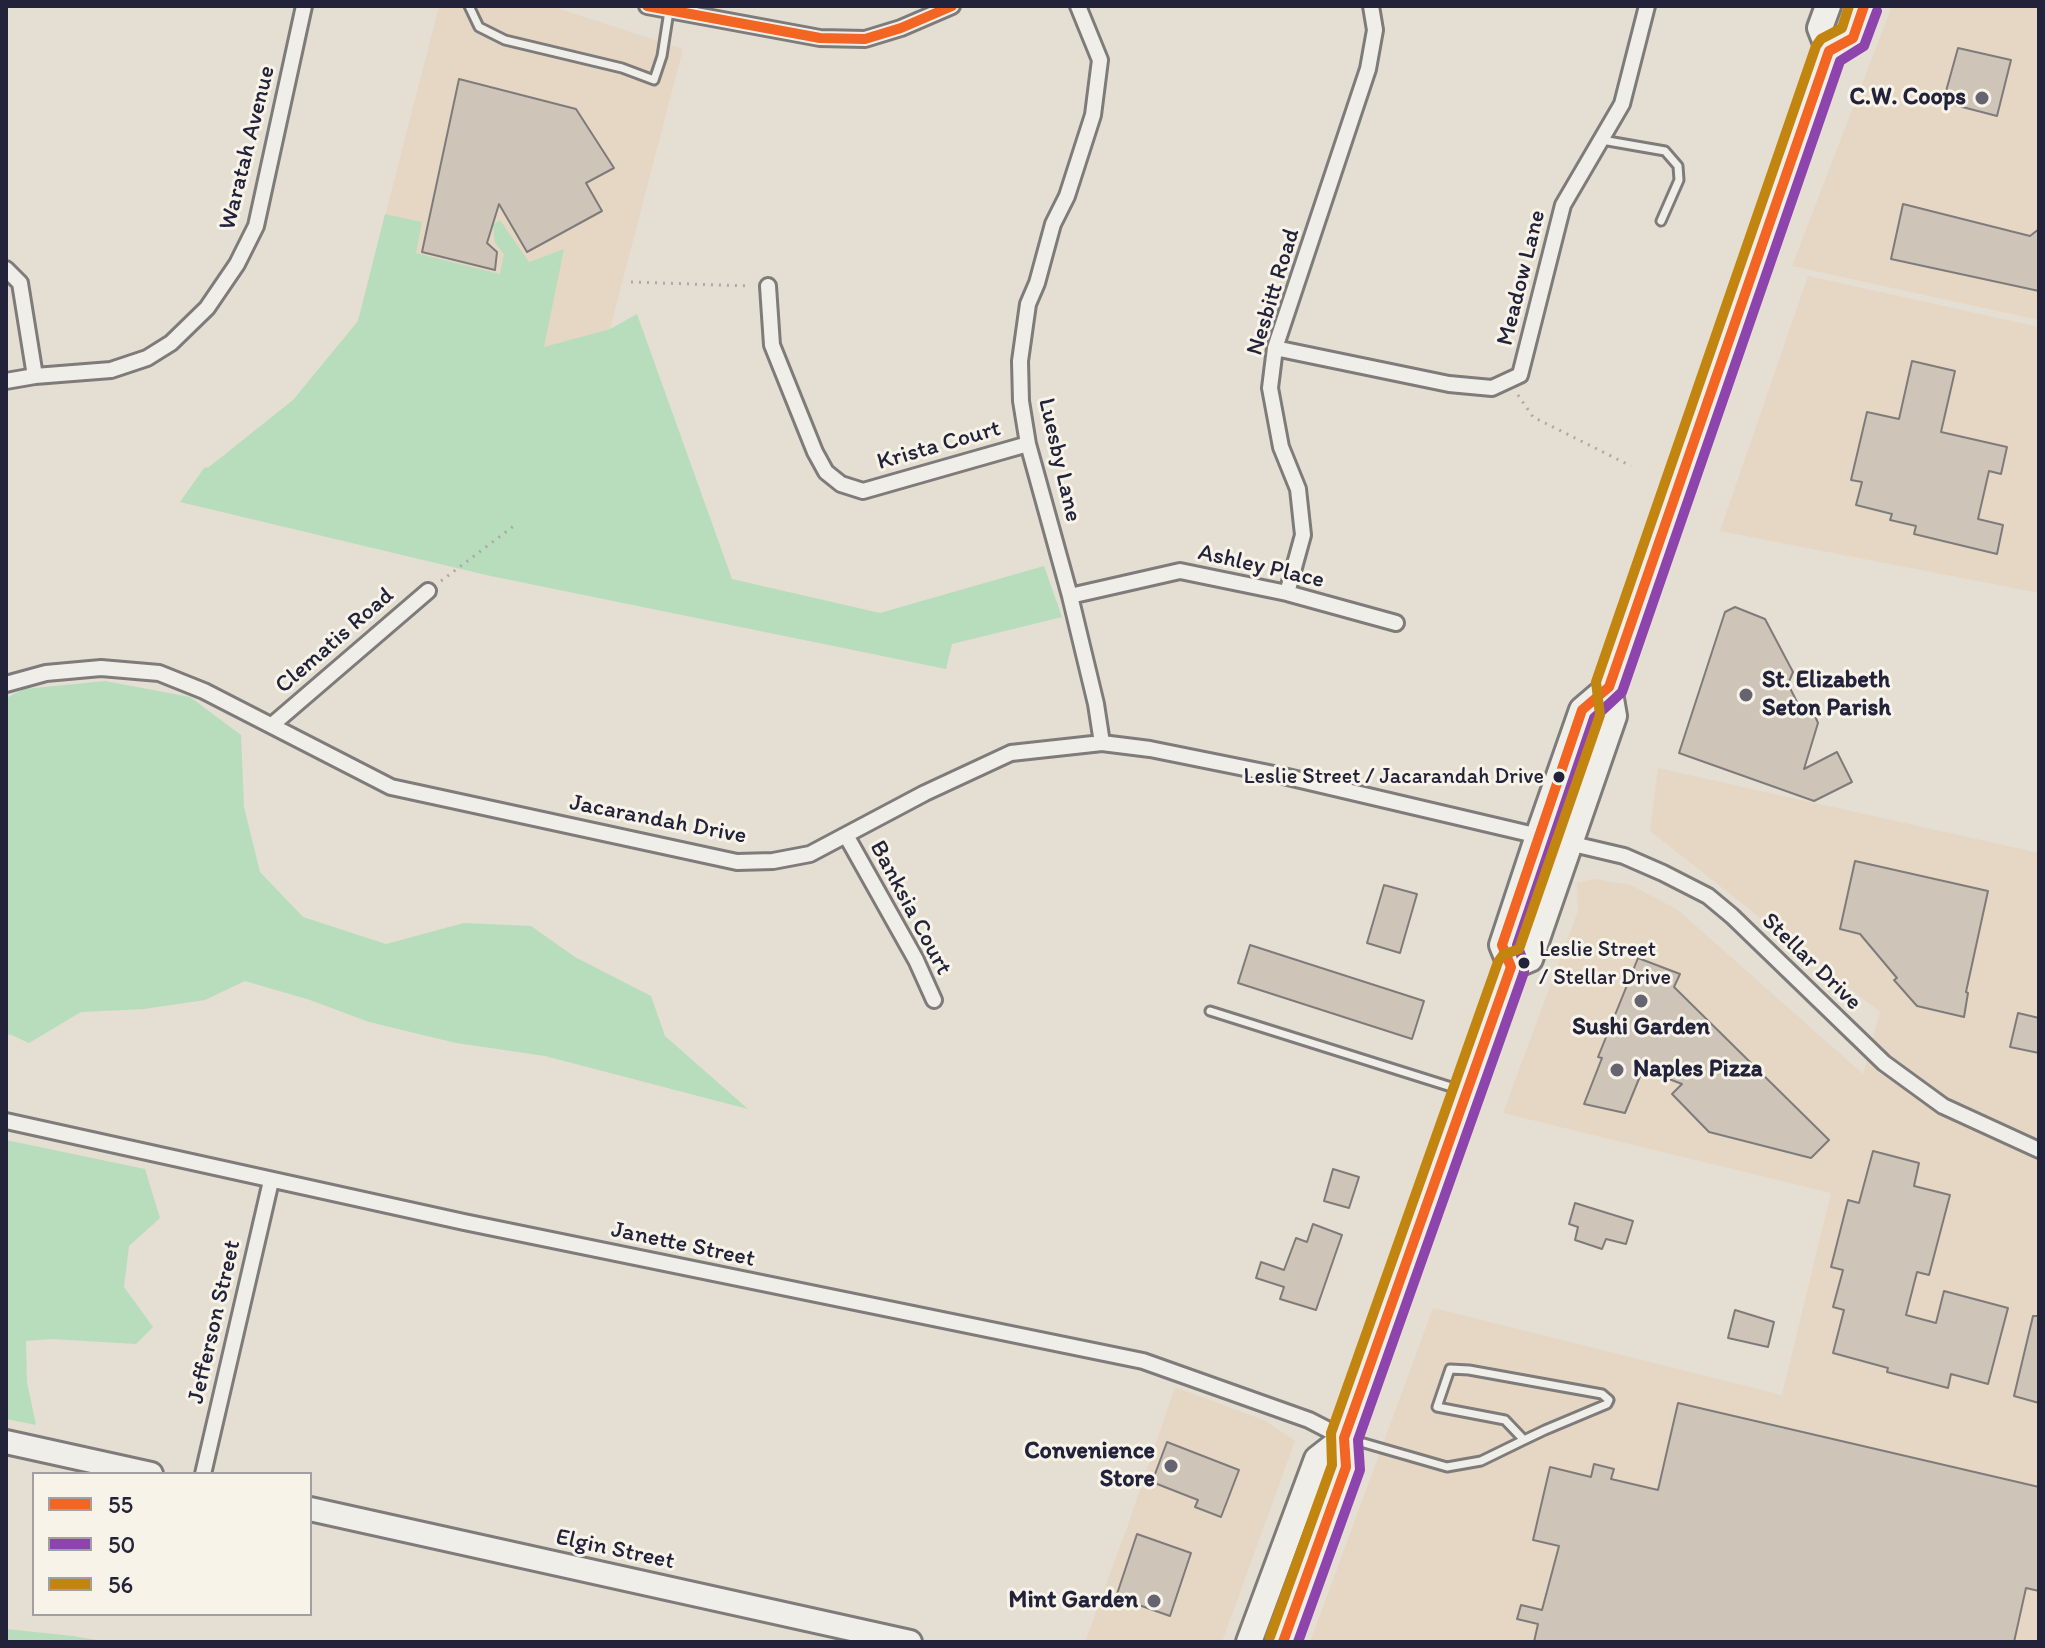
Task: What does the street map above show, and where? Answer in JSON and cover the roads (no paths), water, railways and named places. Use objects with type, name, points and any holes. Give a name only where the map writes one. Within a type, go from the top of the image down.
[{"type":"main road","points":[[1511,967],[1530,959],[1614,716],[1609,687],[1829,51],[1820,28],[1828,6]]},
{"type":"main road","points":[[1829,51],[1853,38],[1864,6]]},
{"type":"main road","points":[[1283,1642],[1346,1467],[1344,1438],[1511,967],[1502,945],[1538,836],[1582,710],[1609,687]]},
{"type":"main road","points":[[1249,1642],[1317,1459],[1344,1438]]},
{"type":"street","name":"Waratah Avenue","points":[[6,381],[111,370],[147,358],[171,343],[207,308],[237,264],[256,226],[304,6]]},
{"type":"street","points":[[647,6],[820,38],[865,39],[901,28],[952,6]]},
{"type":"street","name":"Luesby Lane","points":[[1078,6],[1100,60],[1093,115],[1028,304],[1020,361],[1021,401],[1028,444],[1096,704],[1102,743]]},
{"type":"street","name":"Nesbitt Road","points":[[1287,593],[1303,535],[1298,489],[1281,447],[1270,388],[1275,348],[1368,69],[1375,30],[1371,6]]},
{"type":"street","name":"Meadow Lane","points":[[1275,348],[1449,384],[1492,388],[1520,375],[1563,205],[1622,104],[1647,6]]},
{"type":"street","points":[[6,269],[20,283],[35,376]]},
{"type":"street","name":"Krista Court","points":[[768,286],[772,345],[815,452],[826,472],[841,484],[863,491],[1028,444]]},
{"type":"street","name":"Ashley Place","points":[[1070,596],[1180,571],[1287,593],[1396,623]]},
{"type":"street","name":"Clematis Road","points":[[272,725],[428,591]]},
{"type":"street","name":"Jacarandah Drive","points":[[6,684],[46,673],[101,668],[159,673],[204,691],[391,787],[737,862],[773,861],[810,854],[925,793],[1011,753],[1102,743],[1150,749],[1279,775],[1538,836]]},
{"type":"street","name":"Stellar Drive","points":[[1538,836],[1624,856],[1708,896],[1884,1063],[1943,1106],[2039,1150]]},
{"type":"street","name":"Banksia Court","points":[[847,837],[916,960],[934,1000]]},
{"type":"street","name":"Janette Street","points":[[6,1121],[271,1181],[1143,1361],[1299,1416],[1344,1438]]},
{"type":"street","name":"Jefferson Street","points":[[203,1472],[271,1181]]},
{"type":"street","points":[[6,1442],[142,1472]]},
{"type":"street","name":"Elgin Street","points":[[312,1509],[910,1642]]},
{"type":"lane","points":[[469,6],[479,27],[505,40],[622,68],[654,80],[662,56],[669,11]]},
{"type":"lane","points":[[1600,140],[1665,151],[1678,166],[1679,180],[1661,221]]},
{"type":"lane","points":[[1210,1011],[1467,1092]]},
{"type":"lane","points":[[1344,1438],[1447,1467],[1481,1461],[1607,1404],[1609,1400],[1602,1394],[1450,1369],[1437,1407],[1505,1420],[1524,1440]]},
{"type":"place","name":"C.W. Coops","points":[[1982,98]]},
{"type":"place","name":"St. Elizabeth Seton Parish","points":[[1746,695]]},
{"type":"place","name":"Leslie Street / Jacarandah Drive","points":[[1559,777]]},
{"type":"place","name":"Leslie Street / Stellar Drive","points":[[1524,963]]},
{"type":"place","name":"Sushi Garden","points":[[1641,1001]]},
{"type":"place","name":"Naples Pizza","points":[[1617,1070]]},
{"type":"place","name":"Convenience Store","points":[[1171,1466]]},
{"type":"place","name":"Mint Garden","points":[[1154,1601]]}]
